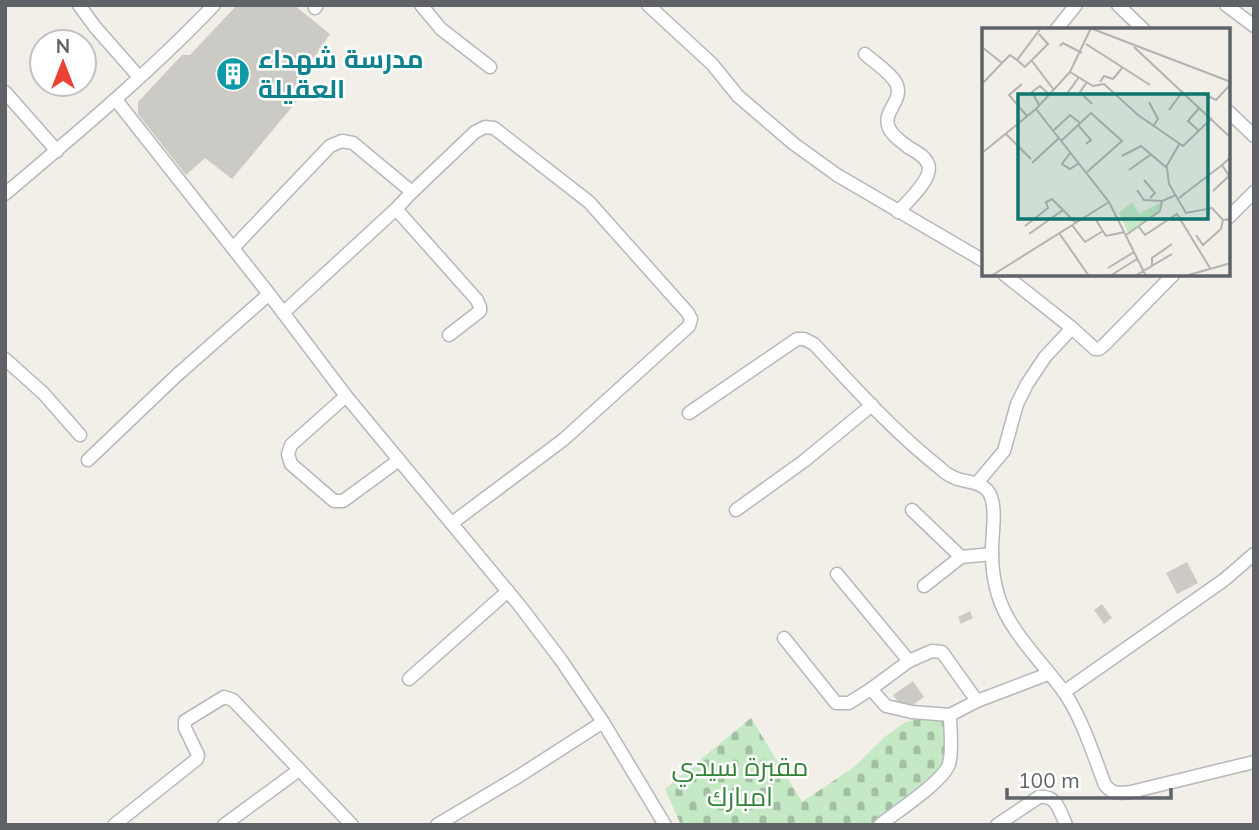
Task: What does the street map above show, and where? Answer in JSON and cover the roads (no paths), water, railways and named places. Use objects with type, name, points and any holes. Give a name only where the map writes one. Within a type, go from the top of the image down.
[{"type":"street","points":[[79,5],[139,77]]},
{"type":"street","points":[[421,5],[441,30],[490,67]]},
{"type":"street","points":[[648,5],[712,64],[738,96],[794,144],[837,175],[982,260]]},
{"type":"street","points":[[1058,28],[1076,5]]},
{"type":"street","points":[[1118,5],[1142,28]]},
{"type":"street","points":[[1226,5],[1254,26]]},
{"type":"street","points":[[5,194],[116,100],[177,43],[208,7]]},
{"type":"street","points":[[865,54],[887,73],[899,91],[888,116],[887,126],[894,136],[924,158],[929,165],[930,172],[924,182],[898,212]]},
{"type":"street","points":[[5,92],[57,151]]},
{"type":"street","points":[[116,100],[346,396],[508,591],[561,660],[603,722],[665,825]]},
{"type":"street","points":[[1231,114],[1254,136]]},
{"type":"street","points":[[283,313],[475,132],[485,127],[494,128],[589,202],[688,313],[691,319],[683,333],[563,440],[452,523]]},
{"type":"street","points":[[233,248],[330,146],[342,141],[353,143],[412,192]]},
{"type":"street","points":[[1231,215],[1254,192]]},
{"type":"street","points":[[396,209],[477,300],[480,307],[480,311],[449,335]]},
{"type":"street","points":[[1006,276],[1072,328],[1091,347],[1100,349],[1172,276]]},
{"type":"street","points":[[88,460],[176,376],[269,294]]},
{"type":"street","points":[[978,484],[1004,450],[1017,404],[1027,384],[1045,357],[1072,328]]},
{"type":"street","points":[[689,413],[797,339],[814,344],[904,438],[941,470],[987,490],[994,512],[992,554],[998,597],[1008,618],[1064,692],[1078,716],[1105,785],[1111,792],[1131,792],[1254,762]]},
{"type":"street","points":[[5,359],[43,393],[80,435]]},
{"type":"street","points":[[346,396],[291,445],[288,454],[291,464],[334,501],[343,501],[400,460]]},
{"type":"street","points":[[736,510],[804,461],[872,405]]},
{"type":"street","points":[[912,510],[961,557]]},
{"type":"street","points":[[924,586],[961,557],[992,554]]},
{"type":"street","points":[[1064,692],[1194,602],[1254,554]]},
{"type":"street","points":[[837,574],[909,662]]},
{"type":"street","points":[[409,679],[508,591]]},
{"type":"street","points":[[784,638],[836,703],[849,703],[909,662],[932,651],[942,652],[977,701]]},
{"type":"street","points":[[871,689],[886,706],[912,712],[950,715],[977,701],[1048,674]]},
{"type":"street","points":[[114,825],[197,760],[198,755],[185,728],[185,721],[224,697],[233,700],[352,825]]},
{"type":"street","points":[[880,825],[940,778],[948,767],[950,715]]},
{"type":"street","points":[[437,825],[603,722]]},
{"type":"street","points":[[224,825],[299,770]]},
{"type":"street","points":[[997,825],[1032,800],[1047,796],[1053,799],[1066,825]]},
{"type":"place","name":"مدرسة شهداء العقيلة","points":[[233,74]]},
{"type":"park label","name":"مقبرة سيدي امبارك","points":[[740,782]]}]
